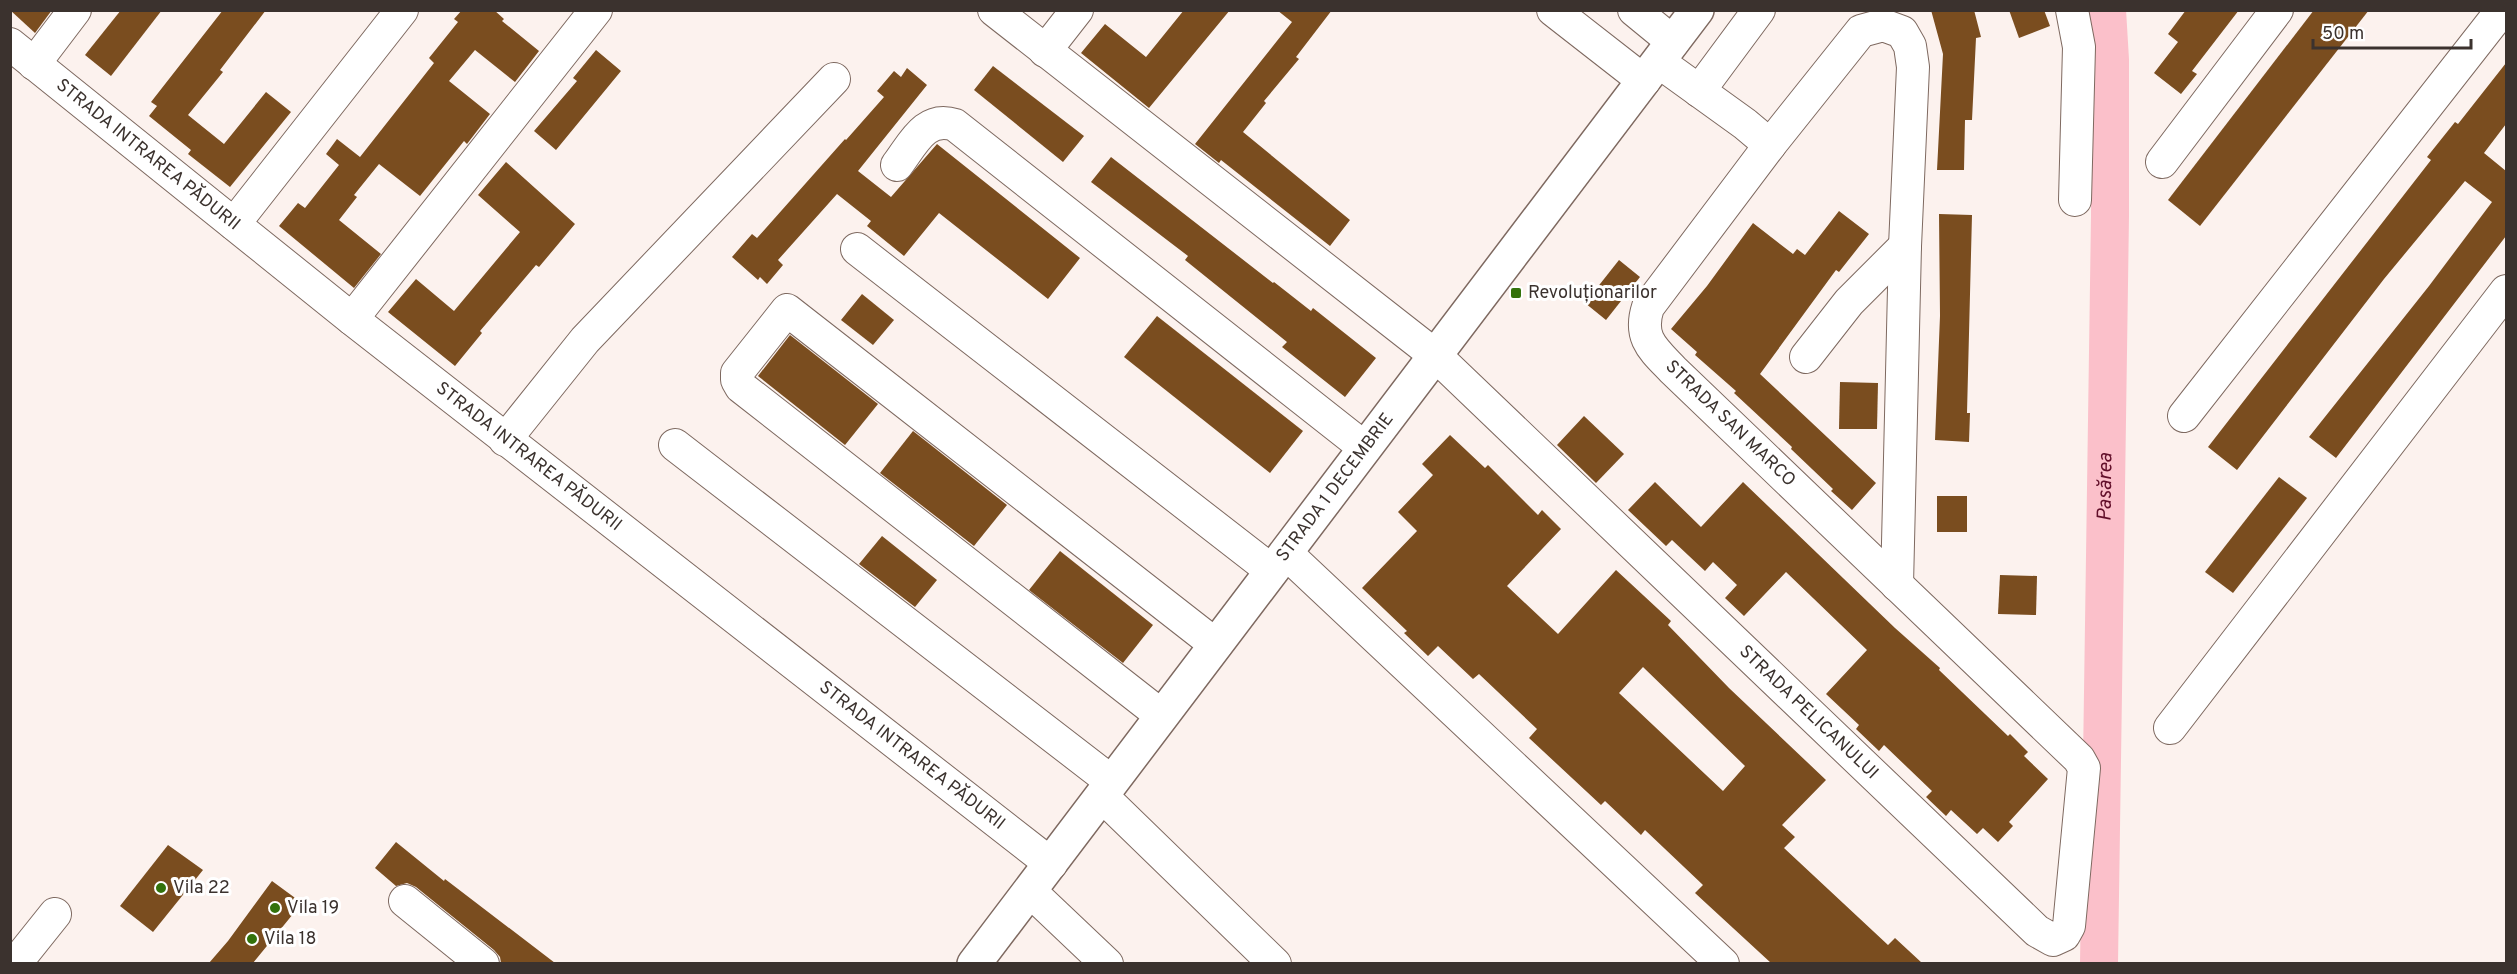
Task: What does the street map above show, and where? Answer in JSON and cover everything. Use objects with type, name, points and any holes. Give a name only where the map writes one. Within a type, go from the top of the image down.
[{"type":"main road","name":"STRADA 1 DECEMBRIE","points":[[974,963],[1697,10]]},
{"type":"street","points":[[34,64],[75,10]]},
{"type":"street","points":[[234,224],[402,10]]},
{"type":"street","points":[[351,319],[596,10]]},
{"type":"street","points":[[994,10],[1436,356]]},
{"type":"street","points":[[1045,51],[1077,10]]},
{"type":"street","points":[[1553,10],[1658,62],[1745,124],[1770,146]]},
{"type":"street","points":[[1634,10],[1658,62]]},
{"type":"street","points":[[1699,91],[1759,10]]},
{"type":"street","points":[[2072,10],[2079,47],[2075,200]]},
{"type":"street","points":[[2162,162],[2277,10]]},
{"type":"street","points":[[2184,416],[2502,10]]},
{"type":"street","name":"STRADA SAN MARCO","points":[[1897,585],[1905,246],[1913,67],[1910,46],[1902,32],[1883,24],[1861,31],[1770,146],[1648,307],[1643,322],[1645,334],[1654,349],[1673,370],[1897,585],[2071,750],[2084,768]]},
{"type":"street","name":"STRADA INTRAREA PĂDURII","points":[[10,44],[351,319],[1051,864]]},
{"type":"street","points":[[505,440],[585,340],[834,79]]},
{"type":"street","points":[[897,165],[926,128],[944,121],[955,125],[1365,448]]},
{"type":"street","points":[[1806,357],[1849,302],[1905,246]]},
{"type":"street","points":[[857,249],[1279,562],[1723,963]]},
{"type":"street","points":[[2170,728],[2506,291]]},
{"type":"street","points":[[1162,716],[741,387],[736,380],[737,373],[787,310],[1216,645]]},
{"type":"street","name":"STRADA PELICANULUI","points":[[1436,356],[2037,931],[2053,940],[2064,935],[2069,926],[2084,768]]},
{"type":"street","points":[[675,445],[1107,789],[1275,963]]},
{"type":"street","points":[[1030,891],[1107,963]]},
{"type":"street","points":[[405,901],[483,963]]},
{"type":"street","points":[[15,963],[55,914]]},
{"type":"building","points":[[10,10],[52,10],[35,33]]},
{"type":"building","points":[[121,10],[162,10],[111,76],[85,55]]},
{"type":"building","points":[[223,10],[266,10],[220,70],[223,72],[188,115],[224,144],[266,92],[291,112],[230,187],[188,154],[191,150],[149,116],[157,106],[151,102]]},
{"type":"building","points":[[462,10],[494,10],[504,19],[502,21],[539,51],[515,82],[475,50],[449,81],[490,114],[467,144],[464,141],[420,196],[379,164],[354,195],[357,197],[339,220],[381,254],[354,288],[279,226],[298,203],[305,208],[339,165],[326,154],[337,139],[360,157],[434,63],[429,58],[458,22],[454,19]]},
{"type":"building","points":[[1184,10],[1230,10],[1149,108],[1081,53],[1105,24],[1146,57]]},
{"type":"building","points":[[1277,10],[1332,10],[1296,57],[1299,59],[1264,101],[1266,103],[1243,132],[1350,220],[1330,246],[1221,160],[1219,163],[1195,144],[1292,22]]},
{"type":"building","points":[[1931,10],[1974,10],[1981,37],[1976,38],[1972,120],[1965,120],[1964,170],[1937,170],[1943,54]]},
{"type":"building","points":[[2009,10],[2044,10],[2050,26],[2019,38]]},
{"type":"building","points":[[2186,10],[2239,10],[2192,71],[2197,74],[2181,94],[2154,73],[2178,42],[2168,34]]},
{"type":"building","points":[[2314,10],[2369,10],[2200,226],[2168,200]]},
{"type":"building","points":[[596,50],[621,71],[556,150],[534,131],[577,81],[573,78]]},
{"type":"building","points":[[2506,63],[2506,124],[2484,153],[2506,171],[2506,236],[2336,458],[2309,437],[2429,286],[2492,202],[2465,181],[2384,279],[2237,470],[2208,447],[2431,160],[2427,157],[2455,122],[2458,124]]},
{"type":"building","points":[[993,66],[1084,136],[1063,162],[974,90]]},
{"type":"building","points":[[907,68],[927,85],[858,171],[891,197],[937,144],[1080,258],[1048,299],[939,213],[904,256],[867,226],[871,221],[837,194],[778,260],[783,265],[767,284],[760,277],[758,280],[732,257],[752,234],[757,238],[884,97],[877,91],[894,71],[901,77]]},
{"type":"building","points":[[1111,157],[1273,283],[1311,311],[1313,308],[1376,358],[1345,397],[1282,347],[1287,342],[1185,260],[1188,256],[1091,182]]},
{"type":"building","points":[[506,162],[575,224],[539,267],[536,265],[480,331],[482,333],[455,366],[388,312],[416,279],[454,311],[520,232],[478,195]]},
{"type":"building","points":[[1839,211],[1869,234],[1839,272],[1836,270],[1760,374],[1876,483],[1852,510],[1791,449],[1792,447],[1734,393],[1736,391],[1695,355],[1697,352],[1671,329],[1707,286],[1753,223],[1793,254],[1797,249],[1805,255]]},
{"type":"building","points":[[1939,214],[1972,215],[1967,413],[1970,413],[1969,442],[1935,440],[1940,316]]},
{"type":"building","points":[[1619,260],[1640,277],[1606,320],[1585,303]]},
{"type":"building","points":[[862,294],[894,320],[873,345],[841,320]]},
{"type":"building","points":[[1157,316],[1303,431],[1270,473],[1124,357]]},
{"type":"building","points":[[790,335],[878,404],[845,445],[758,376]]},
{"type":"building","points":[[1840,382],[1878,383],[1877,429],[1839,429]]},
{"type":"building","points":[[1584,416],[1624,454],[1596,483],[1557,445]]},
{"type":"building","points":[[913,431],[1007,505],[974,546],[880,473]]},
{"type":"building","points":[[1450,435],[1485,468],[1488,465],[1538,515],[1542,510],[1561,529],[1507,586],[1558,634],[1616,570],[1671,621],[1668,625],[1729,688],[1826,780],[1782,825],[1795,837],[1784,848],[1888,945],[1895,938],[1922,963],[1771,963],[1695,893],[1703,885],[1645,830],[1641,835],[1605,801],[1601,805],[1529,738],[1537,729],[1479,674],[1473,679],[1438,646],[1428,656],[1404,633],[1407,631],[1362,588],[1417,531],[1398,512],[1433,475],[1422,464]],"holes":[[[1643,667],[1745,766],[1723,791],[1619,693]]]},
{"type":"building","points":[[2279,477],[2307,498],[2233,593],[2205,572]]},
{"type":"building","points":[[1655,482],[1701,527],[1743,482],[1895,628],[1940,668],[1939,670],[2008,736],[2010,734],[2028,752],[2024,756],[2048,779],[2009,822],[2013,826],[1998,842],[1983,828],[1977,834],[1951,810],[1946,816],[1926,797],[1932,791],[1884,745],[1879,751],[1856,729],[1859,725],[1826,694],[1867,650],[1786,572],[1744,616],[1725,598],[1737,585],[1713,562],[1705,571],[1672,540],[1666,546],[1628,510]]},
{"type":"building","points":[[1937,496],[1967,496],[1967,532],[1937,532]]},
{"type":"building","points":[[882,536],[937,580],[915,607],[859,564]]},
{"type":"building","points":[[1060,551],[1153,625],[1123,663],[1029,590]]},
{"type":"building","points":[[2000,575],[2037,576],[2036,615],[1998,614]]},
{"type":"building","points":[[396,842],[444,881],[445,879],[555,963],[501,963],[500,957],[494,950],[416,887],[407,883],[396,886],[375,868]]},
{"type":"building","name":"Vila 22","points":[[168,845],[203,870],[153,932],[120,906]]},
{"type":"building","points":[[272,881],[302,903],[253,963],[209,963],[228,941]]},
{"type":"waterway","name":"Pasărea","points":[[2099,964],[2110,216],[2110,60],[2107,10]]},
{"type":"place","name":"Revoluționarilor","points":[[1516,293]]},
{"type":"place","name":"Vila 22","points":[[161,888]]},
{"type":"place","name":"Vila 19","points":[[275,908]]},
{"type":"place","name":"Vila 18","points":[[252,939]]}]
